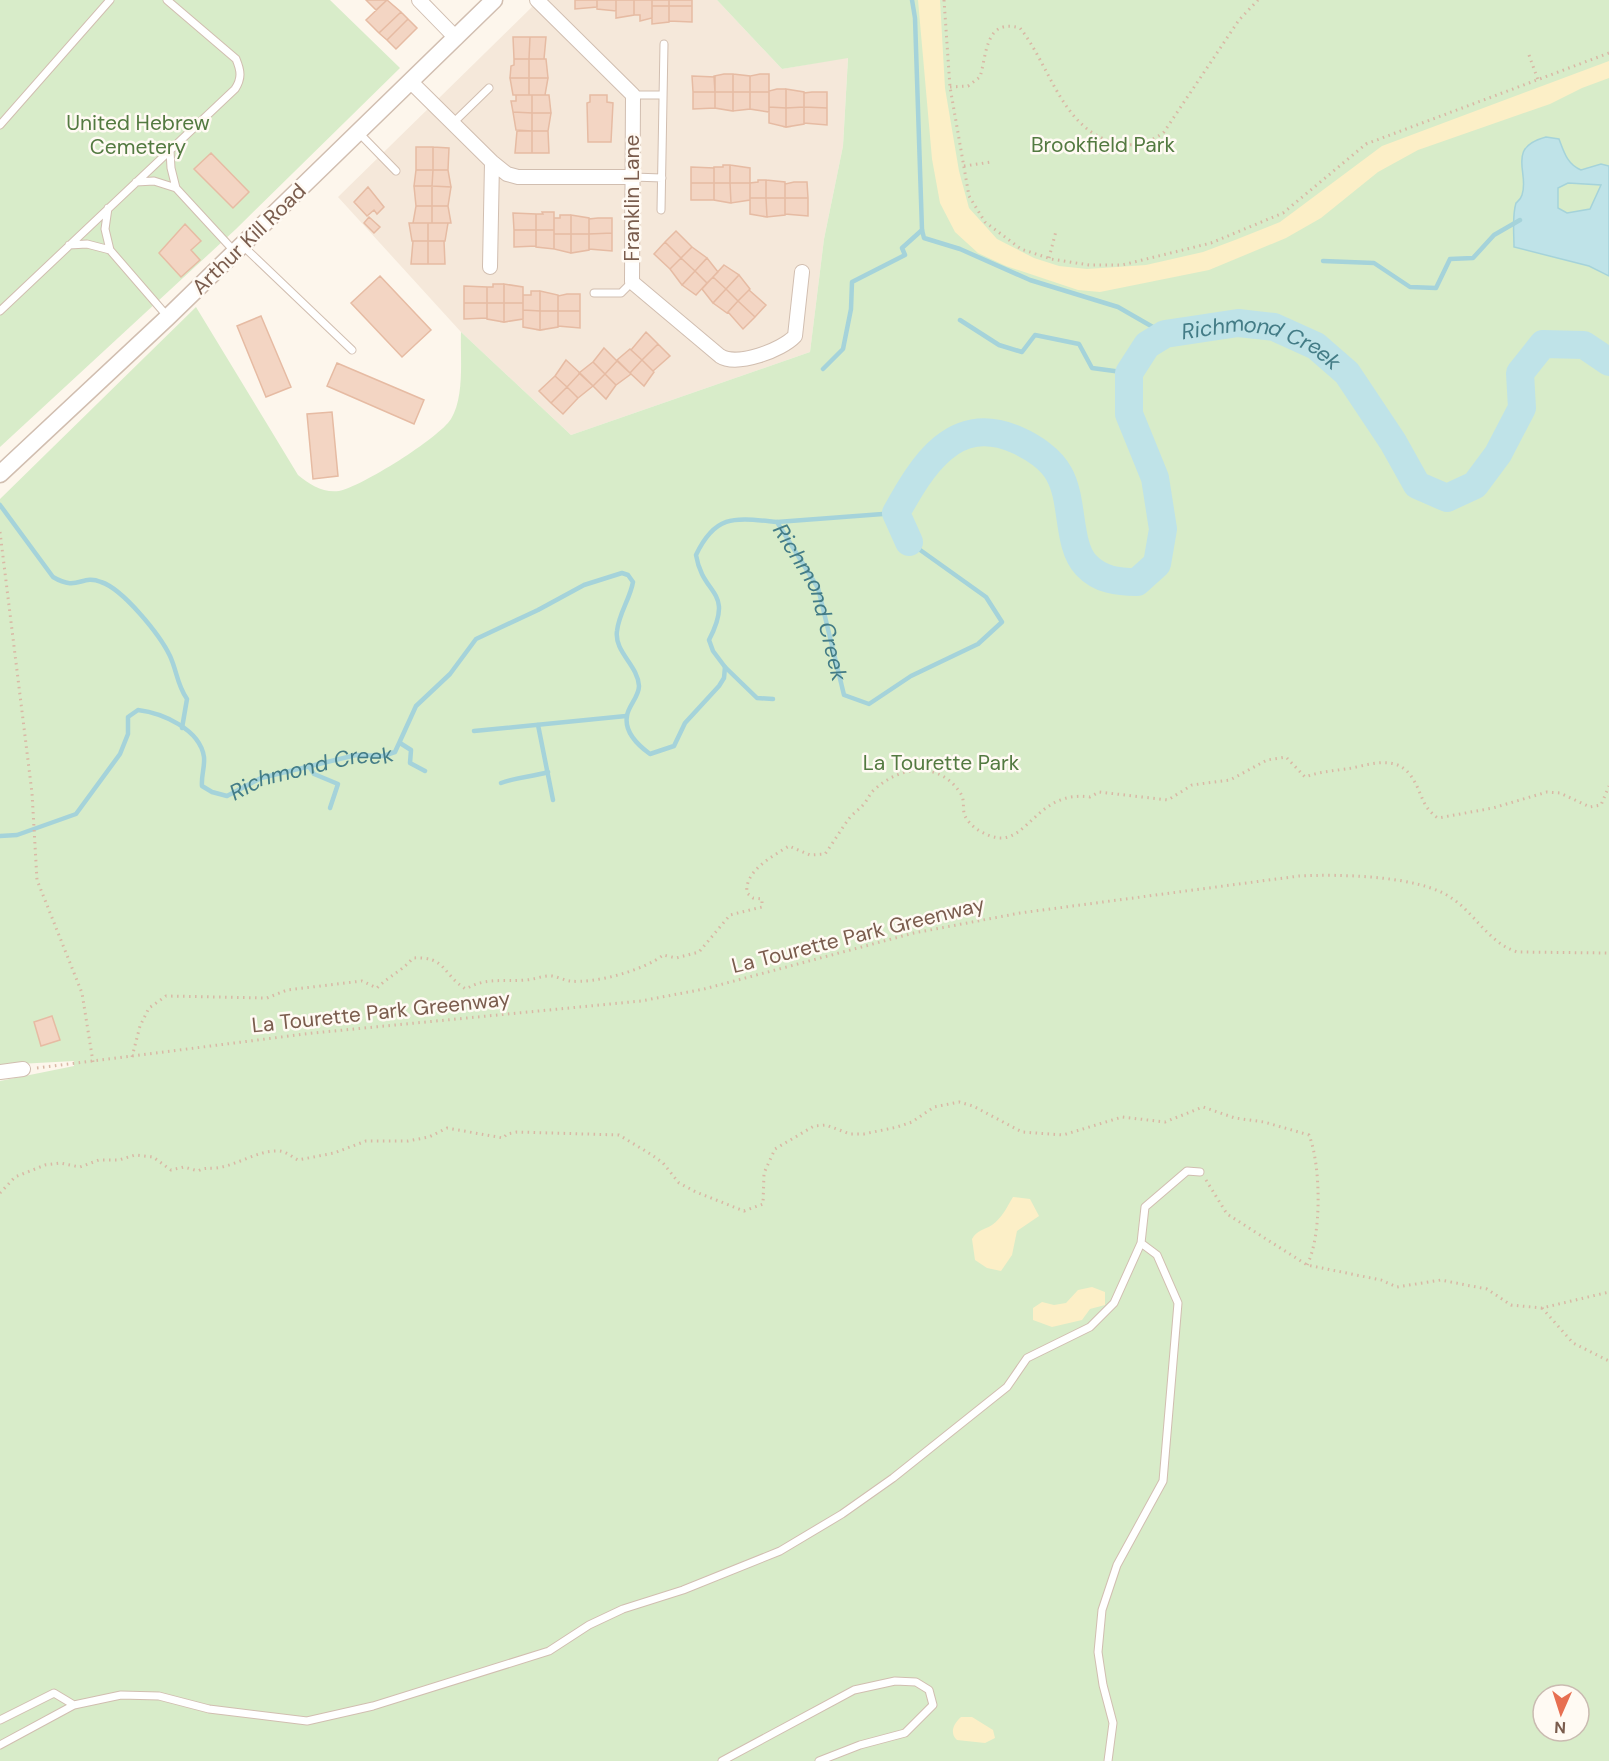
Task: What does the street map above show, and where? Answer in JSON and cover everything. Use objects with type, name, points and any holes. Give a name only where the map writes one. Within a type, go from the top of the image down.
[{"type":"street","points":[[419,0],[456,38]]},
{"type":"street","name":"Arthur Kill Road","points":[[0,474],[239,249],[494,0]]},
{"type":"street","points":[[537,0],[633,95]]},
{"type":"street","points":[[411,82],[507,174],[518,177],[633,177]]},
{"type":"street","name":"Franklin Lane","points":[[633,95],[632,282],[720,356],[737,362],[784,344],[795,336],[799,323],[802,272]]},
{"type":"street","points":[[490,267],[492,162]]},
{"type":"street","points":[[0,1072],[23,1069]]},
{"type":"lane","points":[[0,125],[110,0]]},
{"type":"lane","points":[[0,311],[235,89],[240,81],[241,71],[236,59],[166,0]]},
{"type":"lane","points":[[661,210],[664,44]]},
{"type":"lane","points":[[453,123],[489,88]]},
{"type":"lane","points":[[633,95],[663,95]]},
{"type":"lane","points":[[359,133],[396,171]]},
{"type":"lane","points":[[170,151],[176,188]]},
{"type":"lane","points":[[633,177],[662,178]]},
{"type":"lane","points":[[136,182],[154,181],[176,188],[239,249],[352,350]]},
{"type":"lane","points":[[108,208],[105,229],[110,250],[168,317]]},
{"type":"lane","points":[[69,244],[87,244],[110,250]]},
{"type":"lane","points":[[594,293],[621,294],[632,282]]},
{"type":"lane","points":[[0,1745],[74,1705],[137,1693],[209,1709],[307,1721],[439,1687],[549,1651],[589,1625],[623,1609],[683,1590],[780,1551],[842,1514],[893,1478],[1006,1387],[1028,1359],[1090,1327],[1114,1303],[1141,1243],[1145,1207],[1187,1171],[1200,1172]]},
{"type":"lane","points":[[1108,1761],[1113,1723],[1103,1685],[1098,1652],[1102,1610],[1117,1565],[1163,1481],[1178,1303],[1156,1255],[1141,1243]]},
{"type":"lane","points":[[722,1761],[854,1690],[895,1681],[916,1682],[929,1690],[933,1705],[905,1733],[860,1745],[819,1761]]},
{"type":"lane","points":[[1,1718],[54,1693],[74,1705]]},
{"type":"path","points":[[944,0],[950,87],[969,196],[985,222],[1021,249],[1049,258],[1089,265],[1122,265],[1210,243],[1282,213],[1366,144],[1609,53]]},
{"type":"path","points":[[950,87],[968,86],[980,77],[989,41],[996,30],[1011,25],[1020,28],[1059,94],[1081,125],[1103,140],[1140,146],[1164,132],[1239,20],[1258,0]]},
{"type":"path","points":[[1529,55],[1538,80]]},
{"type":"path","points":[[964,166],[991,162]]},
{"type":"path","points":[[1049,258],[1056,231]]},
{"type":"path","points":[[0,532],[32,793],[37,880],[82,993],[93,1062]]},
{"type":"path","points":[[132,1057],[140,1026],[149,1008],[166,996],[267,998],[287,990],[362,981],[377,988],[390,975],[402,971],[413,958],[430,957],[444,965],[455,982],[466,988],[477,982],[503,978],[524,980],[552,976],[572,981],[633,972],[652,964],[663,955],[676,958],[699,952],[730,915],[762,907],[762,899],[753,898],[747,893],[746,887],[752,874],[767,859],[789,846],[810,855],[825,854],[849,819],[874,789],[896,776],[923,768],[947,778],[962,796],[965,816],[978,831],[1000,838],[1022,830],[1032,817],[1061,798],[1074,795],[1090,797],[1099,792],[1168,800],[1192,785],[1230,780],[1267,760],[1286,757],[1305,777],[1322,771],[1347,769],[1377,762],[1400,765],[1411,775],[1428,812],[1438,818],[1493,808],[1547,792],[1560,793],[1590,807],[1600,805],[1609,786]]},
{"type":"path","name":"La Tourette Park Greenway","points":[[23,1069],[314,1033],[641,1001],[704,989],[914,933],[1031,911],[1299,876],[1345,873],[1428,888],[1453,898],[1490,938],[1505,948],[1517,952],[1609,953]]},
{"type":"path","points":[[0,1193],[15,1177],[45,1165],[60,1163],[80,1167],[99,1160],[119,1160],[135,1155],[153,1157],[171,1170],[184,1167],[198,1171],[203,1167],[218,1168],[276,1150],[297,1160],[317,1158],[366,1141],[408,1141],[429,1137],[447,1128],[503,1138],[507,1134],[517,1132],[619,1135],[657,1159],[679,1183],[725,1206],[744,1211],[763,1204],[764,1173],[775,1149],[814,1126],[826,1125],[850,1134],[864,1134],[912,1122],[934,1107],[958,1102],[973,1106],[1022,1132],[1063,1135],[1122,1117],[1165,1122],[1203,1107],[1235,1118],[1264,1122],[1309,1135],[1315,1149],[1319,1188],[1314,1251],[1307,1265]]},
{"type":"path","points":[[1200,1172],[1227,1214],[1307,1265],[1381,1280],[1397,1287],[1441,1280],[1487,1289],[1511,1305],[1542,1308],[1609,1292]]},
{"type":"path","points":[[1542,1308],[1573,1343],[1609,1361]]},
{"type":"shaded area","points":[[539,0],[717,0],[782,69],[848,57],[843,146],[824,239],[810,352],[571,435],[461,332],[338,197]]},
{"type":"green space","name":"United Hebrew Cemetery","points":[[0,0],[330,0],[400,68],[236,229],[0,447]]},
{"type":"green space","name":"La Tourette Park","points":[[717,0],[1609,0],[1609,1761],[0,1761],[0,1081],[74,1066],[74,1061],[0,1065],[0,499],[196,307],[298,475],[317,488],[328,491],[350,488],[399,461],[432,438],[451,419],[460,388],[461,332],[571,435],[810,352],[824,239],[843,146],[848,58],[782,69]]},
{"type":"sand","points":[[918,0],[940,0],[945,88],[959,171],[969,208],[997,239],[1034,258],[1059,266],[1087,269],[1146,265],[1203,252],[1280,222],[1382,146],[1609,61],[1609,78],[1550,104],[1418,150],[1378,172],[1321,218],[1286,238],[1209,270],[1100,292],[1078,290],[1006,266],[978,253],[955,232],[940,203],[932,159]]},
{"type":"sand","points":[[1013,1197],[1030,1199],[1039,1216],[1017,1231],[1012,1255],[1001,1271],[987,1268],[975,1260],[972,1239],[978,1232],[999,1219]]},
{"type":"sand","points":[[1092,1287],[1105,1292],[1105,1305],[1090,1309],[1082,1320],[1052,1327],[1033,1320],[1033,1308],[1042,1302],[1054,1305],[1066,1303],[1078,1290]]},
{"type":"sand","points":[[961,1717],[972,1717],[993,1730],[995,1738],[985,1743],[957,1740],[953,1734],[953,1728]]},
{"type":"water","points":[[1546,137],[1559,139],[1569,161],[1581,170],[1601,164],[1609,166],[1609,276],[1589,266],[1514,247],[1515,208],[1524,187],[1522,154],[1534,142]],"holes":[[[1568,183],[1601,185],[1590,209],[1567,213],[1558,208],[1558,188]]]},
{"type":"building","points":[[366,0],[387,0],[376,10]]},
{"type":"building","points":[[387,0],[401,12],[379,33],[366,20]]},
{"type":"building","points":[[575,0],[597,0],[597,7],[575,9]]},
{"type":"building","points":[[597,0],[616,0],[616,11],[597,9]]},
{"type":"building","points":[[616,0],[634,0],[634,15],[616,18]]},
{"type":"building","points":[[634,0],[652,0],[652,18],[640,21],[640,15],[634,15]]},
{"type":"building","points":[[652,0],[669,0],[669,6],[652,6]]},
{"type":"building","points":[[669,0],[692,0],[692,6],[669,6]]},
{"type":"building","points":[[652,6],[669,6],[669,22],[652,24]]},
{"type":"building","points":[[669,6],[692,6],[692,22],[669,21]]},
{"type":"building","points":[[401,12],[408,19],[387,40],[379,33]]},
{"type":"building","points":[[408,19],[417,28],[396,49],[387,40]]},
{"type":"building","points":[[513,37],[530,37],[529,59],[514,59]]},
{"type":"building","points":[[530,37],[546,37],[544,59],[529,59]]},
{"type":"building","points":[[514,59],[529,59],[529,78],[510,78]]},
{"type":"building","points":[[529,59],[546,59],[548,78],[529,78]]},
{"type":"building","points":[[733,74],[733,92],[715,92],[714,76]]},
{"type":"building","points":[[733,74],[750,76],[750,92],[733,92]]},
{"type":"building","points":[[769,74],[769,92],[750,92],[750,76]]},
{"type":"building","points":[[692,76],[715,77],[715,92],[693,92]]},
{"type":"building","points":[[510,78],[529,78],[529,95],[513,95]]},
{"type":"building","points":[[529,78],[548,78],[545,95],[529,95]]},
{"type":"building","points":[[786,89],[786,108],[769,107],[769,91]]},
{"type":"building","points":[[786,89],[804,92],[804,107],[786,108]]},
{"type":"building","points":[[693,92],[715,92],[715,108],[693,109]]},
{"type":"building","points":[[715,92],[733,92],[733,111],[715,108]]},
{"type":"building","points":[[733,92],[750,92],[750,109],[733,111]]},
{"type":"building","points":[[750,92],[769,92],[769,112],[750,109]]},
{"type":"building","points":[[827,92],[827,108],[804,107],[804,93]]},
{"type":"building","points":[[516,95],[532,95],[532,113],[513,112],[511,101],[516,101]]},
{"type":"building","points":[[532,95],[549,95],[551,113],[532,113]]},
{"type":"building","points":[[590,95],[607,95],[607,102],[613,103],[611,142],[588,142],[587,103],[590,102]]},
{"type":"building","points":[[769,107],[786,108],[786,127],[769,123]]},
{"type":"building","points":[[804,107],[827,108],[827,125],[804,123]]},
{"type":"building","points":[[804,107],[804,124],[786,127],[786,108]]},
{"type":"building","points":[[513,112],[532,113],[532,131],[516,130]]},
{"type":"building","points":[[532,113],[551,113],[548,131],[532,131]]},
{"type":"building","points":[[517,131],[532,131],[532,153],[515,153]]},
{"type":"building","points":[[532,131],[548,131],[549,153],[532,153]]},
{"type":"building","points":[[416,147],[433,147],[433,170],[416,170]]},
{"type":"building","points":[[433,147],[449,148],[448,170],[433,170]]},
{"type":"building","points":[[211,153],[249,192],[233,208],[194,169]]},
{"type":"building","points":[[723,165],[730,165],[730,183],[714,183],[714,167],[723,167]]},
{"type":"building","points":[[730,165],[750,168],[750,183],[730,183]]},
{"type":"building","points":[[691,167],[714,168],[714,183],[691,183]]},
{"type":"building","points":[[416,170],[433,170],[432,186],[414,186]]},
{"type":"building","points":[[433,170],[448,170],[451,187],[432,186]]},
{"type":"building","points":[[758,180],[766,180],[766,198],[750,198],[750,183],[758,182]]},
{"type":"building","points":[[766,180],[785,182],[785,198],[766,198]]},
{"type":"building","points":[[807,182],[808,198],[785,198],[785,184]]},
{"type":"building","points":[[691,183],[714,183],[714,200],[691,200]]},
{"type":"building","points":[[714,183],[730,183],[731,203],[714,200]]},
{"type":"building","points":[[730,183],[750,183],[750,200],[731,203]]},
{"type":"building","points":[[414,186],[432,186],[432,206],[416,206]]},
{"type":"building","points":[[432,186],[451,187],[448,206],[432,206]]},
{"type":"building","points":[[368,187],[384,207],[377,214],[374,210],[367,216],[354,202]]},
{"type":"building","points":[[750,198],[766,198],[767,217],[750,214]]},
{"type":"building","points":[[766,198],[785,198],[785,215],[767,217]]},
{"type":"building","points":[[785,198],[808,198],[808,216],[785,214]]},
{"type":"building","points":[[416,206],[432,206],[432,223],[413,223]]},
{"type":"building","points":[[432,206],[448,206],[451,223],[432,223]]},
{"type":"building","points":[[542,212],[554,212],[554,230],[536,230],[536,214],[543,214]]},
{"type":"building","points":[[513,213],[536,214],[536,230],[514,230]]},
{"type":"building","points":[[560,215],[571,215],[571,234],[554,234],[554,218],[560,218]]},
{"type":"building","points":[[571,215],[589,218],[589,234],[571,234]]},
{"type":"building","points":[[369,217],[380,227],[374,233],[364,223]]},
{"type":"building","points":[[612,218],[612,233],[589,234],[589,219]]},
{"type":"building","points":[[409,223],[428,223],[428,241],[412,241]]},
{"type":"building","points":[[428,223],[448,223],[445,241],[428,241]]},
{"type":"building","points":[[185,224],[201,241],[191,250],[200,260],[181,277],[159,253]]},
{"type":"building","points":[[514,230],[536,230],[536,246],[514,247]]},
{"type":"building","points":[[536,230],[554,230],[554,249],[536,247]]},
{"type":"building","points":[[676,231],[692,247],[681,258],[665,242]]},
{"type":"building","points":[[612,233],[612,251],[589,249],[589,234]]},
{"type":"building","points":[[554,234],[571,234],[571,253],[554,249]]},
{"type":"building","points":[[571,234],[589,234],[589,250],[571,253]]},
{"type":"building","points":[[413,241],[428,241],[428,264],[411,264]]},
{"type":"building","points":[[428,241],[444,241],[445,264],[428,264]]},
{"type":"building","points":[[665,242],[681,258],[670,269],[654,254]]},
{"type":"building","points":[[692,247],[707,258],[695,271],[681,258]]},
{"type":"building","points":[[681,258],[695,271],[682,285],[670,269]]},
{"type":"building","points":[[707,258],[718,272],[707,283],[695,271]]},
{"type":"building","points":[[724,265],[739,275],[726,289],[713,277]]},
{"type":"building","points":[[695,271],[707,283],[696,295],[682,285]]},
{"type":"building","points":[[739,275],[750,289],[738,301],[726,289]]},
{"type":"building","points":[[380,276],[431,330],[402,357],[351,303]]},
{"type":"building","points":[[713,277],[726,289],[713,303],[702,289]]},
{"type":"building","points":[[493,284],[504,284],[504,303],[487,303],[487,287],[493,287]]},
{"type":"building","points":[[504,284],[523,287],[523,303],[504,303]]},
{"type":"building","points":[[464,286],[487,287],[487,303],[464,303]]},
{"type":"building","points":[[726,289],[738,301],[727,313],[713,303]]},
{"type":"building","points":[[749,290],[766,305],[755,317],[738,301]]},
{"type":"building","points":[[531,291],[540,291],[540,311],[523,310],[523,295],[531,295]]},
{"type":"building","points":[[540,291],[558,295],[558,311],[540,311]]},
{"type":"building","points":[[580,294],[580,311],[558,311],[558,296]]},
{"type":"building","points":[[738,301],[755,317],[743,329],[728,312]]},
{"type":"building","points":[[464,303],[487,303],[487,318],[464,319]]},
{"type":"building","points":[[487,303],[504,303],[504,322],[487,319]]},
{"type":"building","points":[[504,303],[523,303],[523,319],[504,322]]},
{"type":"building","points":[[523,310],[540,311],[540,330],[523,327]]},
{"type":"building","points":[[540,311],[558,311],[558,327],[540,330]]},
{"type":"building","points":[[558,311],[580,311],[580,328],[558,326]]},
{"type":"building","points":[[261,316],[291,387],[266,397],[237,326]]},
{"type":"building","points":[[646,332],[658,344],[642,360],[631,350]]},
{"type":"building","points":[[658,344],[670,356],[653,371],[642,360]]},
{"type":"building","points":[[604,348],[617,361],[605,374],[593,362]]},
{"type":"building","points":[[630,349],[642,360],[630,373],[617,360]]},
{"type":"building","points":[[566,360],[580,373],[567,387],[555,376]]},
{"type":"building","points":[[642,360],[654,372],[644,386],[630,373]]},
{"type":"building","points":[[617,361],[631,374],[616,385],[605,374]]},
{"type":"building","points":[[593,362],[605,374],[593,386],[579,373]]},
{"type":"building","points":[[337,363],[424,400],[414,424],[327,386]]},
{"type":"building","points":[[580,373],[593,386],[578,398],[567,387]]},
{"type":"building","points":[[605,374],[616,385],[606,399],[593,386]]},
{"type":"building","points":[[555,376],[567,387],[551,403],[539,391]]},
{"type":"building","points":[[567,387],[578,398],[563,414],[551,403]]},
{"type":"building","points":[[332,412],[338,476],[313,479],[307,414]]},
{"type":"building","points":[[52,1016],[60,1040],[41,1046],[34,1022]]},
{"type":"waterway","points":[[912,0],[915,18],[924,238],[960,249],[1030,280],[1118,307],[1165,334]]},
{"type":"waterway","points":[[1323,261],[1374,263],[1410,287],[1436,288],[1450,259],[1473,258],[1494,235],[1520,220]]},
{"type":"waterway","points":[[823,369],[843,349],[851,309],[852,282],[905,255],[902,248],[922,230]]},
{"type":"waterway","points":[[960,320],[999,345],[1022,352],[1035,335],[1079,344],[1092,368],[1129,373]]},
{"type":"waterway","name":"Richmond Creek","points":[[909,542],[896,513],[929,462],[943,448],[958,438],[975,433],[995,433],[1029,446],[1046,458],[1056,469],[1067,496],[1076,546],[1086,565],[1097,574],[1110,579],[1137,582],[1157,564],[1163,529],[1155,478],[1129,414],[1129,373],[1147,345],[1165,334],[1238,323],[1274,327],[1316,346],[1347,373],[1393,442],[1417,485],[1447,498],[1475,485],[1498,454],[1522,408],[1520,373],[1543,344],[1584,345],[1609,362]]},
{"type":"waterway","points":[[0,505],[53,577],[68,583],[94,580],[110,586],[150,625],[170,656],[187,699],[182,728]]},
{"type":"waterway","points":[[777,522],[896,513]]},
{"type":"waterway","name":"Richmond Creek","points":[[0,836],[17,835],[76,814],[120,754],[128,734],[128,717],[138,710],[168,719],[188,731],[201,747],[204,757],[202,786],[212,792],[227,796],[261,778],[356,755],[383,756],[395,752],[416,706],[450,674],[476,639],[584,585],[622,573],[628,575],[633,582],[618,624],[617,639],[638,678],[639,686],[628,712],[628,728],[637,743],[650,754],[674,746],[685,723],[724,678],[725,667],[713,651],[709,640],[719,611],[718,602],[700,569],[696,555],[711,532],[729,521],[777,522],[818,588],[844,695],[869,704],[911,676],[978,644],[1002,622],[986,597],[909,542]]},
{"type":"waterway","points":[[725,667],[757,698],[773,699]]},
{"type":"waterway","points":[[474,731],[626,716]]},
{"type":"waterway","points":[[538,725],[553,800]]},
{"type":"waterway","points":[[400,743],[411,750],[410,763],[425,771]]},
{"type":"waterway","points":[[310,768],[314,774],[338,784],[330,808]]},
{"type":"waterway","points":[[501,783],[548,772]]},
{"type":"park label","name":"Brookfield Park","points":[[1103,145]]}]
